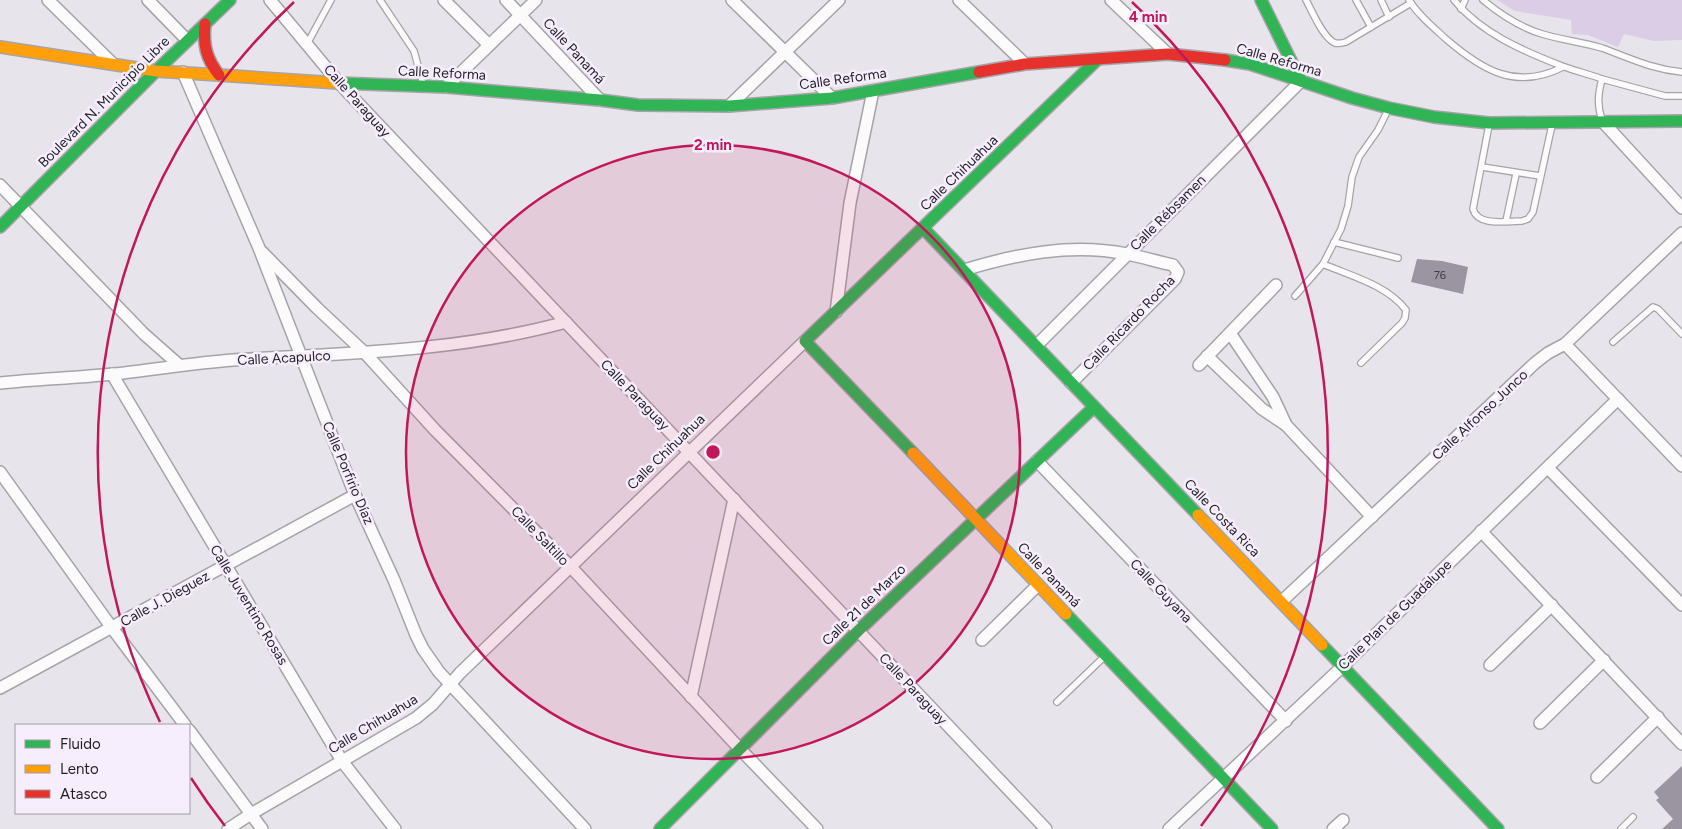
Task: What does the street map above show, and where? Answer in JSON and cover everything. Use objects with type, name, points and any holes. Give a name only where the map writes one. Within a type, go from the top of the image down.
[{"type":"street","points":[[48,0],[113,64]]},
{"type":"street","points":[[148,0],[188,40]]},
{"type":"street","name":"Boulevard N. Municipio Libre","points":[[0,227],[230,0]]},
{"type":"street","name":"Calle Paraguay","points":[[270,0],[339,84],[1046,829]]},
{"type":"street","points":[[444,0],[490,45]]},
{"type":"street","name":"Calle Panamá","points":[[506,0],[600,100]]},
{"type":"street","points":[[446,87],[536,0]]},
{"type":"street","points":[[732,0],[832,98]]},
{"type":"street","points":[[729,106],[839,0]]},
{"type":"street","points":[[959,0],[1025,64]]},
{"type":"street","points":[[1111,0],[1168,54]]},
{"type":"street","points":[[1261,0],[1301,81]]},
{"type":"street","points":[[205,24],[204,54],[209,64],[219,74]]},
{"type":"street","name":"Calle Reforma","points":[[0,47],[156,71],[339,84],[446,87],[638,105],[729,106],[832,98],[1025,64],[1168,54],[1198,56],[1250,64],[1389,108],[1434,117],[1489,123],[1682,121]]},
{"type":"street","name":"Calle Chihuahua","points":[[228,829],[416,718],[433,704],[450,684],[570,566],[1098,60]]},
{"type":"street","name":"Calle Porfirio Díaz","points":[[183,72],[259,248],[355,495],[424,649],[439,672],[585,829]]},
{"type":"street","name":"Calle Rébsamen","points":[[1036,346],[1301,81]]},
{"type":"street","points":[[836,312],[850,202],[872,91]]},
{"type":"street","points":[[1603,122],[1682,208]]},
{"type":"street","points":[[0,186],[144,334],[178,364]]},
{"type":"street","name":"Calle Costa Rica","points":[[923,228],[1498,829]]},
{"type":"street","name":"Calle Alfonso Junco","points":[[1281,602],[1535,363],[1564,344],[1682,233]]},
{"type":"street","name":"Calle Saltillo","points":[[259,248],[317,308],[365,352],[434,430],[570,566],[740,750],[817,829]]},
{"type":"street","name":"Calle Ricardo Rocha","points":[[964,270],[1002,259],[1074,249],[1127,254],[1173,265],[1177,268],[1177,275],[1071,383]]},
{"type":"street","points":[[1199,365],[1276,285]]},
{"type":"street","name":"Calle Acapulco","points":[[0,383],[112,374],[178,364],[301,356],[330,356],[457,344],[538,330],[566,322]]},
{"type":"street","points":[[1230,333],[1273,397],[1286,425]]},
{"type":"street","name":"Calle Panamá","points":[[805,341],[1272,829]]},
{"type":"street","points":[[1564,344],[1682,466]]},
{"type":"street","points":[[1207,356],[1262,409],[1286,425],[1372,517]]},
{"type":"street","name":"Calle Juventino Rosas","points":[[112,374],[342,761],[395,829]]},
{"type":"street","name":"Calle Plan de Guadalupe","points":[[1169,829],[1286,721],[1618,399]]},
{"type":"street","name":"Calle 21 de Marzo","points":[[660,829],[859,630],[1094,406]]},
{"type":"street","name":"Calle Guyana","points":[[1037,461],[1286,721]]},
{"type":"street","points":[[1548,468],[1682,605]]},
{"type":"street","points":[[0,472],[112,628],[184,724]]},
{"type":"street","name":"Calle J. Dieguez","points":[[0,688],[355,495]]},
{"type":"street","points":[[691,697],[734,499]]},
{"type":"street","points":[[1481,531],[1682,744]]},
{"type":"street","points":[[982,640],[1038,585]]},
{"type":"street","points":[[1490,665],[1552,605]]},
{"type":"street","points":[[1540,723],[1604,660]]},
{"type":"street","points":[[1597,777],[1658,717]]},
{"type":"street","points":[[190,731],[262,829]]},
{"type":"street","points":[[1333,829],[1343,820]]},
{"type":"lane","points":[[307,44],[331,0]]},
{"type":"lane","points":[[380,0],[414,51],[424,86]]},
{"type":"lane","points":[[1306,0],[1326,35],[1339,44],[1346,42],[1389,17],[1410,2],[1424,18],[1458,49],[1476,63],[1494,73],[1534,77],[1543,76],[1563,67]]},
{"type":"lane","points":[[1356,0],[1371,27]]},
{"type":"lane","points":[[1381,0],[1389,17]]},
{"type":"lane","points":[[1454,0],[1461,9],[1511,45],[1563,67],[1665,96],[1682,96]]},
{"type":"lane","points":[[1461,9],[1465,0]]},
{"type":"lane","points":[[1483,0],[1502,16],[1541,34],[1598,47],[1664,70],[1682,72]]},
{"type":"lane","points":[[1602,78],[1598,96],[1598,110],[1603,122]]},
{"type":"lane","points":[[1296,296],[1324,264],[1348,206],[1352,177],[1359,157],[1378,130],[1389,108]]},
{"type":"lane","points":[[1489,123],[1473,209],[1477,218],[1485,221],[1522,221],[1528,220],[1531,216],[1553,123]]},
{"type":"lane","points":[[1482,167],[1516,174],[1540,176]]},
{"type":"lane","points":[[1506,221],[1516,174]]},
{"type":"lane","points":[[1334,242],[1398,258]]},
{"type":"lane","points":[[1324,264],[1374,286],[1397,300],[1406,310],[1402,323],[1361,363]]},
{"type":"lane","points":[[1613,342],[1653,307],[1658,309],[1682,334]]},
{"type":"lane","points":[[1057,702],[1105,655]]},
{"type":"lane","points":[[1621,829],[1633,817]]},
{"type":"shaded area","points":[[1497,0],[1682,0],[1682,40],[1654,41],[1624,34],[1618,47],[1588,35],[1572,34],[1571,20],[1515,11]]},
{"type":"building","points":[[1417,259],[1442,261],[1468,267],[1463,294],[1411,282]]},
{"type":"building","points":[[1682,766],[1682,829],[1662,829],[1673,819],[1656,800],[1659,798],[1654,792]]},
{"type":"traffic: fast","points":[[0,227],[230,0]]},
{"type":"traffic: fast","points":[[1261,0],[1301,81]]},
{"type":"traffic: fast","points":[[913,453],[805,341],[1098,59]]},
{"type":"traffic: fast","points":[[1225,60],[1250,64],[1352,98],[1434,117],[1489,123],[1682,121]]},
{"type":"traffic: fast","points":[[338,83],[446,87],[638,105],[729,106],[832,98],[979,72]]},
{"type":"traffic: fast","points":[[923,228],[1198,515]]},
{"type":"traffic: fast","points":[[660,829],[859,630],[1094,407]]},
{"type":"traffic: fast","points":[[1066,614],[1272,829]]},
{"type":"traffic: fast","points":[[1322,645],[1498,829]]},
{"type":"traffic: slow","points":[[0,47],[156,71],[338,83]]},
{"type":"traffic: slow","points":[[913,453],[1066,614]]},
{"type":"traffic: slow","points":[[1198,515],[1322,645]]},
{"type":"traffic: jam","points":[[205,24],[206,51],[219,75]]},
{"type":"traffic: jam","points":[[979,72],[1025,64],[1168,54],[1225,60]]}]
